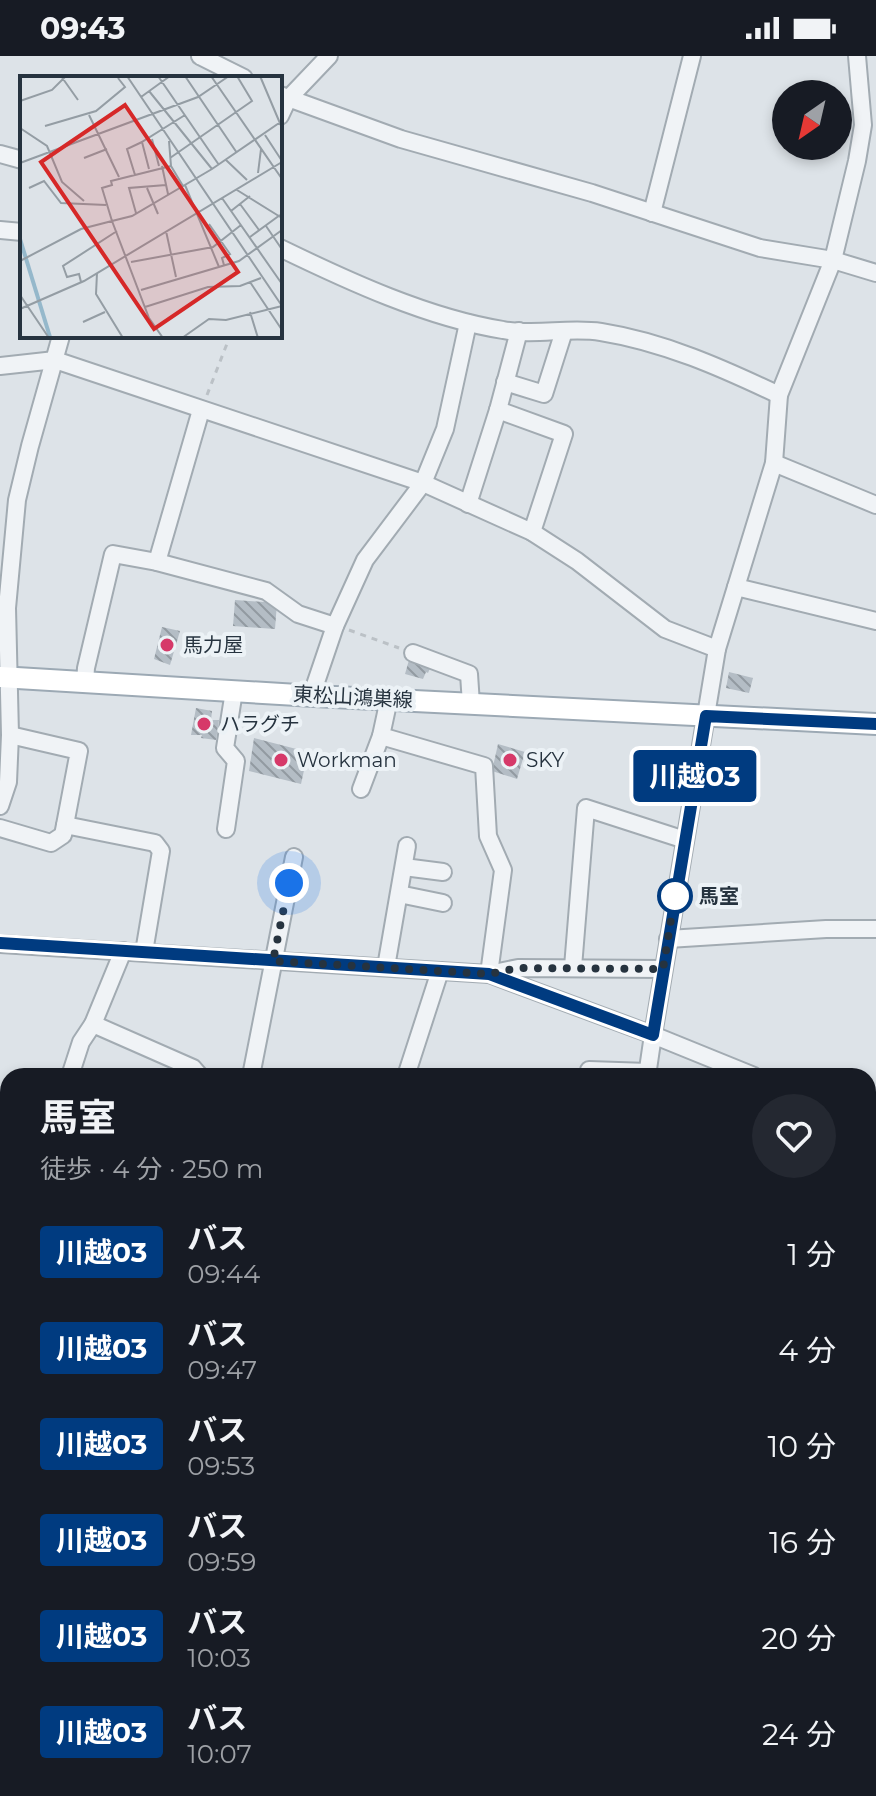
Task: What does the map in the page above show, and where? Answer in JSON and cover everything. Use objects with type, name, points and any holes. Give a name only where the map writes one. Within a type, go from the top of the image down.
[{"type":"main road","name":"東松山鴻巣線","points":[[5,678],[876,724]]},
{"type":"street","points":[[200,56],[240,76]]},
{"type":"street","points":[[329,56],[284,97],[401,139],[592,193],[760,248],[833,260],[876,273]]},
{"type":"street","points":[[652,213],[692,56]]},
{"type":"street","points":[[649,1068],[717,649],[774,463],[779,395],[833,260],[857,161],[863,125],[857,56]]},
{"type":"street","points":[[0,154],[20,159]]},
{"type":"street","points":[[0,230],[20,232]]},
{"type":"street","points":[[282,249],[392,297],[468,323],[506,331],[598,331],[650,343],[685,354],[779,395]]},
{"type":"street","points":[[314,696],[335,626],[365,560],[423,483],[445,429],[468,323]]},
{"type":"street","points":[[468,504],[519,331]]},
{"type":"street","points":[[505,382],[544,394],[564,331]]},
{"type":"street","points":[[0,806],[8,782],[4,772],[10,735],[5,678],[6,539],[60,338]]},
{"type":"street","points":[[0,366],[55,360],[423,483],[532,532],[577,561],[665,629],[717,649]]},
{"type":"street","points":[[157,562],[201,410]]},
{"type":"street","points":[[498,410],[564,434],[532,532]]},
{"type":"street","points":[[774,463],[876,505]]},
{"type":"street","points":[[85,682],[113,554],[157,562],[266,591],[298,614],[335,626]]},
{"type":"street","points":[[736,587],[876,621]]},
{"type":"street","points":[[413,653],[469,674],[471,704]]},
{"type":"street","points":[[226,829],[236,761],[225,748],[234,691]]},
{"type":"street","points":[[361,789],[381,736],[389,699]]},
{"type":"street","points":[[0,828],[51,843],[63,835],[79,751],[10,735]]},
{"type":"street","points":[[381,736],[484,766],[488,836],[503,870],[489,974]]},
{"type":"street","points":[[573,967],[586,808],[685,840]]},
{"type":"street","points":[[65,825],[155,843],[161,851],[144,952]]},
{"type":"street","points":[[386,967],[407,846]]},
{"type":"street","points":[[253,1068],[294,857]]},
{"type":"street","points":[[404,867],[443,872]]},
{"type":"street","points":[[399,894],[443,903]]},
{"type":"street","points":[[668,939],[826,929],[876,929]]},
{"type":"street","points":[[0,944],[489,974],[518,968],[663,969]]},
{"type":"street","points":[[73,1068],[81,1042],[93,1024],[123,951]]},
{"type":"street","points":[[409,1068],[440,971]]},
{"type":"street","points":[[489,974],[734,1068]]},
{"type":"street","points":[[93,1024],[193,1068]]},
{"type":"path","points":[[201,410],[229,338]]},
{"type":"path","points":[[335,626],[413,653]]},
{"type":"building","points":[[235,600],[277,603],[275,629],[233,626]]},
{"type":"building","points":[[162,627],[180,631],[170,665],[154,659]]},
{"type":"building","points":[[409,660],[431,666],[423,679],[405,674]]},
{"type":"building","points":[[729,672],[753,678],[749,693],[726,688]]},
{"type":"building","points":[[196,708],[212,711],[211,720],[219,720],[216,740],[191,735]]},
{"type":"building","points":[[254,738],[308,752],[301,784],[249,771]]},
{"type":"building","points":[[498,744],[525,752],[517,779],[492,771]]},
{"type":"bus line","name":"川越03","points":[[0,943],[489,974],[653,1035],[706,716],[876,724]]},
{"type":"place","name":"馬力屋","points":[[167,645]]},
{"type":"place","name":"ハラグチ","points":[[204,724]]},
{"type":"place","name":"Workman","points":[[281,760]]},
{"type":"place","name":"SKY","points":[[510,760]]},
{"type":"place","name":"馬室","points":[[675,896]]},
{"type":"route","points":[[289,883],[273,961],[489,974],[518,968],[663,969],[676,889],[675,896]]}]
